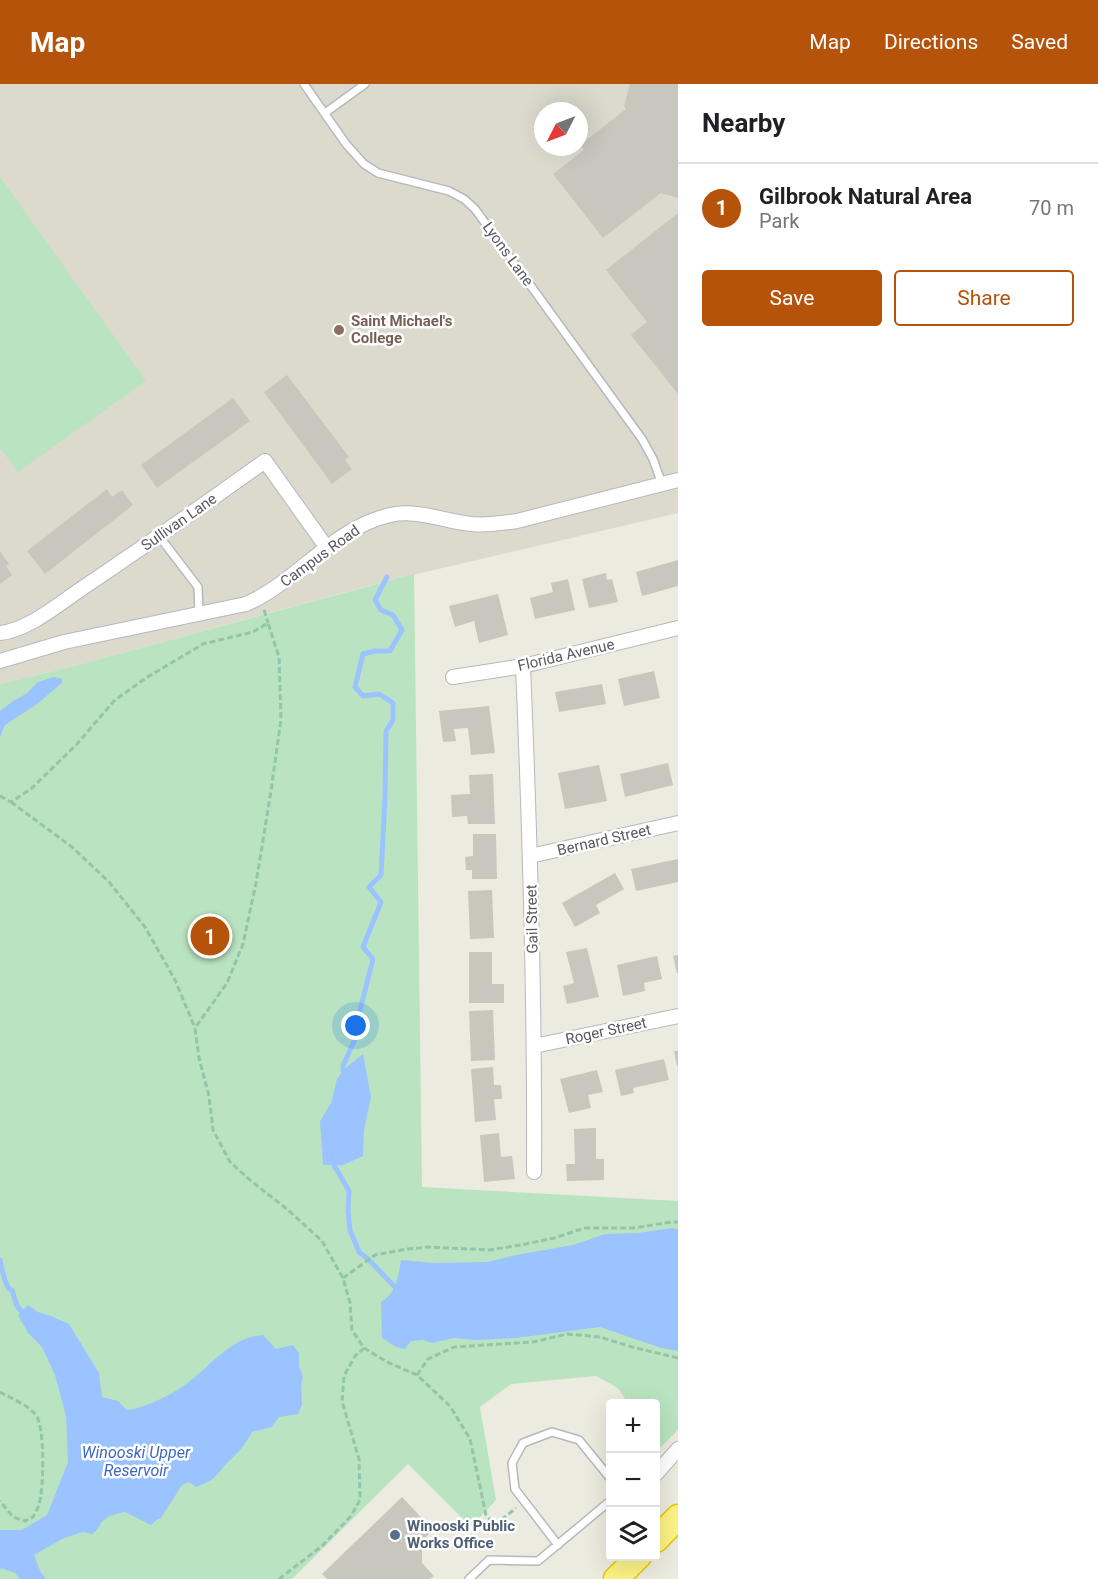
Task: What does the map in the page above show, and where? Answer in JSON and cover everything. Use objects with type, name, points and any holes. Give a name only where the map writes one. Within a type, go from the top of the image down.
[{"type":"highway","points":[[660,1536],[678,1517]]},
{"type":"highway","points":[[616,1579],[635,1561]]},
{"type":"street","name":"Sullivan Lane","points":[[0,633],[6,633],[30,623],[159,537],[265,461],[327,548]]},
{"type":"street","name":"Campus Road","points":[[0,661],[64,642],[199,613],[233,608],[259,598],[272,590],[347,533],[368,522],[391,515],[417,513],[460,522],[494,524],[517,521],[678,480]]},
{"type":"street","name":"Florida Avenue","points":[[453,677],[523,666],[678,628]]},
{"type":"street","name":"Gail Street","points":[[523,666],[530,856],[534,1172]]},
{"type":"street","name":"Bernard Street","points":[[530,856],[678,823]]},
{"type":"street","name":"Roger Street","points":[[534,1046],[678,1016]]},
{"type":"street","points":[[660,1469],[678,1449]]},
{"type":"lane","name":"Lyons Lane","points":[[304,84],[346,144],[364,164],[389,176],[449,191],[475,208],[642,439],[653,459],[662,484]]},
{"type":"lane","points":[[325,113],[365,84]]},
{"type":"lane","points":[[159,537],[198,587],[199,613]]},
{"type":"lane","points":[[558,1545],[515,1489],[512,1463],[523,1443],[552,1432],[579,1440],[606,1473]]},
{"type":"lane","points":[[469,1579],[489,1560],[538,1561],[606,1505]]},
{"type":"path","points":[[11,802],[32,788],[77,744],[114,701],[146,678],[203,644],[253,632],[268,623],[279,657],[281,719],[272,791],[256,883],[243,944],[227,983],[195,1028]]},
{"type":"path","points":[[0,796],[72,847],[109,882],[145,927],[175,980],[195,1028],[199,1058],[209,1096],[213,1130],[230,1162],[322,1241],[344,1278],[350,1303],[352,1330],[364,1348],[387,1362],[417,1375],[450,1406],[470,1439],[486,1515],[495,1525],[524,1501]]},
{"type":"path","points":[[344,1278],[375,1255],[429,1247],[489,1250],[554,1238],[585,1227],[634,1227],[678,1222]]},
{"type":"path","points":[[417,1375],[428,1359],[453,1347],[533,1342],[567,1334],[600,1337],[678,1358]]},
{"type":"path","points":[[279,1579],[322,1545],[351,1516],[360,1500],[359,1459],[342,1401],[344,1376],[355,1356],[364,1348]]},
{"type":"path","points":[[0,1392],[28,1407],[38,1418],[43,1460],[40,1503],[33,1517],[25,1521],[13,1517],[0,1500]]},
{"type":"shaded area","name":"Saint Michael's College","points":[[0,84],[678,84],[678,513],[383,582],[0,684]]},
{"type":"green space","points":[[0,177],[146,381],[18,472],[0,448]]},
{"type":"green space","points":[[414,574],[422,1187],[678,1201],[678,1430],[660,1448],[660,1399],[625,1399],[618,1388],[596,1376],[511,1384],[480,1407],[496,1500],[471,1527],[408,1464],[292,1579],[0,1579],[0,684]]},
{"type":"water","points":[[54,677],[62,679],[62,683],[37,704],[5,725],[0,737],[0,711],[26,694],[38,682]]},
{"type":"water","points":[[363,1054],[371,1097],[364,1130],[363,1156],[343,1165],[323,1165],[320,1121],[331,1103],[337,1079],[343,1070]]},
{"type":"water","points":[[678,1229],[678,1351],[661,1348],[600,1327],[516,1338],[475,1340],[454,1338],[432,1343],[423,1340],[411,1341],[405,1349],[396,1347],[382,1338],[381,1302],[394,1289],[401,1260],[433,1263],[487,1262],[573,1245],[605,1234],[638,1233]]},
{"type":"water","name":"Winooski Upper Reservoir","points":[[28,1305],[38,1312],[69,1324],[99,1373],[102,1397],[118,1401],[127,1410],[146,1405],[174,1392],[228,1348],[250,1337],[263,1335],[276,1349],[293,1345],[299,1353],[299,1366],[303,1377],[302,1405],[298,1414],[279,1417],[272,1427],[252,1432],[241,1449],[212,1479],[196,1487],[189,1482],[182,1485],[161,1518],[151,1525],[125,1512],[110,1516],[92,1534],[83,1532],[64,1538],[34,1555],[46,1579],[20,1579],[15,1573],[1,1568],[0,1570],[0,1530],[22,1530],[47,1515],[68,1462],[66,1416],[55,1375],[42,1347],[28,1333],[18,1315]]},
{"type":"building","points":[[630,84],[678,84],[678,198],[661,193],[603,238],[553,174],[576,156],[588,156],[588,139],[626,109],[624,106]]},
{"type":"building","points":[[678,213],[678,394],[631,335],[647,322],[606,270]]},
{"type":"building","points":[[287,375],[349,457],[345,460],[352,469],[332,484],[264,392]]},
{"type":"building","points":[[233,398],[250,421],[157,488],[141,465]]},
{"type":"building","points":[[107,489],[112,497],[122,490],[133,505],[45,574],[27,551]]},
{"type":"building","points":[[0,551],[9,564],[6,566],[12,575],[0,584]]},
{"type":"building","points":[[678,560],[678,586],[642,596],[636,572]]},
{"type":"building","points":[[606,573],[607,580],[612,579],[618,602],[589,608],[582,579]]},
{"type":"building","points":[[568,579],[575,610],[535,619],[530,598],[553,592],[551,583]]},
{"type":"building","points":[[498,594],[508,635],[479,643],[474,621],[455,627],[449,606]]},
{"type":"building","points":[[654,671],[660,698],[624,706],[618,679]]},
{"type":"building","points":[[602,684],[606,704],[559,712],[555,692]]},
{"type":"building","points":[[489,706],[495,753],[471,755],[468,728],[454,729],[456,741],[443,742],[439,711]]},
{"type":"building","points":[[668,763],[673,785],[625,797],[620,774]]},
{"type":"building","points":[[599,765],[607,801],[565,809],[558,773]]},
{"type":"building","points":[[493,774],[495,824],[468,824],[467,816],[452,817],[451,795],[470,794],[469,775]]},
{"type":"building","points":[[473,834],[496,834],[497,879],[472,879],[472,870],[466,870],[465,857],[473,856]]},
{"type":"building","points":[[678,859],[678,882],[636,891],[631,869]]},
{"type":"building","points":[[615,873],[624,889],[596,905],[600,913],[575,927],[562,903]]},
{"type":"building","points":[[492,890],[494,938],[470,939],[468,891]]},
{"type":"building","points":[[587,948],[599,997],[567,1004],[563,986],[574,983],[566,952]]},
{"type":"building","points":[[469,952],[492,952],[492,984],[504,984],[504,1003],[469,1003]]},
{"type":"building","points":[[678,955],[678,973],[677,973],[673,956]]},
{"type":"building","points":[[657,956],[662,979],[644,983],[645,991],[623,996],[617,965]]},
{"type":"building","points":[[493,1010],[495,1060],[471,1061],[469,1011]]},
{"type":"building","points":[[674,1051],[678,1051],[678,1066],[677,1066]]},
{"type":"building","points":[[664,1059],[669,1080],[633,1088],[634,1093],[621,1096],[615,1070]]},
{"type":"building","points":[[493,1067],[494,1085],[501,1085],[502,1099],[494,1099],[496,1120],[475,1122],[471,1069]]},
{"type":"building","points":[[597,1070],[603,1092],[588,1095],[591,1108],[569,1113],[560,1079]]},
{"type":"building","points":[[596,1128],[596,1159],[604,1159],[604,1180],[567,1181],[566,1164],[575,1164],[574,1129]]},
{"type":"building","points":[[499,1133],[501,1157],[512,1156],[515,1179],[484,1182],[480,1135]]},
{"type":"building","name":"Winooski Public Works Office","points":[[402,1497],[433,1530],[422,1541],[422,1563],[434,1576],[430,1579],[327,1579],[322,1574]]},
{"type":"waterway","points":[[343,1070],[355,1039],[373,959],[363,947],[381,902],[369,887],[381,875],[386,731],[393,720],[393,703],[379,694],[363,696],[355,687],[363,654],[390,651],[402,630],[393,615],[381,610],[375,600],[387,577]]},
{"type":"waterway","points":[[334,1165],[349,1191],[350,1230],[359,1252],[396,1288]]},
{"type":"waterway","points":[[0,1260],[7,1286],[12,1290],[17,1306],[25,1315]]},
{"type":"place","name":"Saint Michael's College","points":[[339,330]]},
{"type":"place","name":"Gilbrook Natural Area","points":[[210,936]]},
{"type":"place","name":"Winooski Public Works Office","points":[[395,1535]]}]
